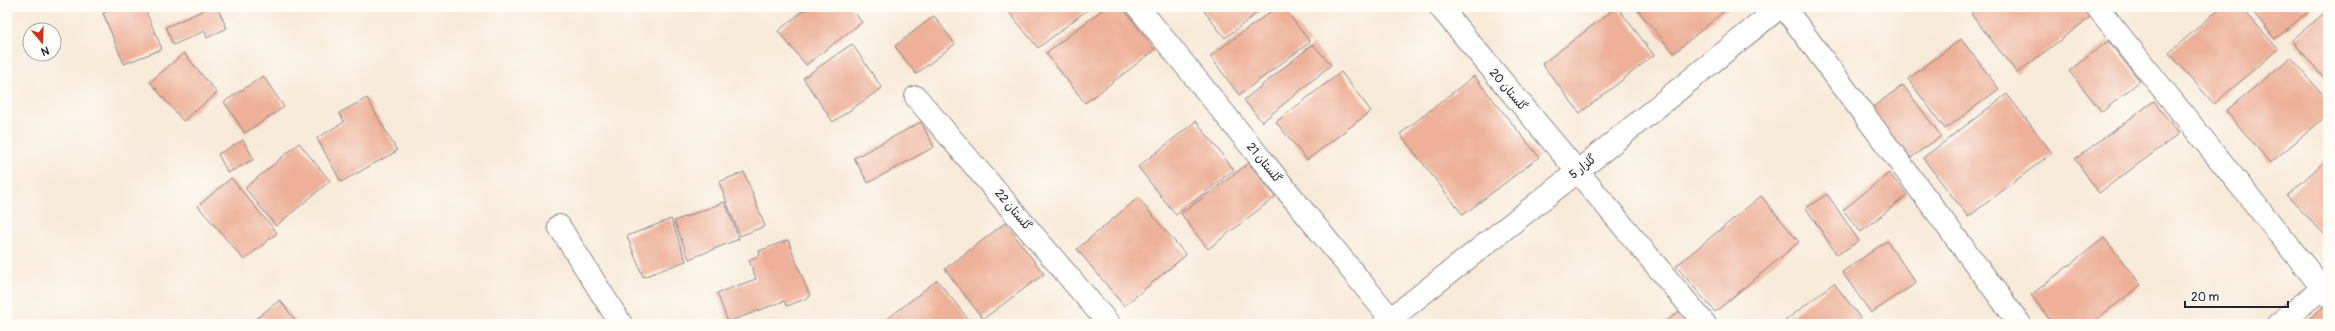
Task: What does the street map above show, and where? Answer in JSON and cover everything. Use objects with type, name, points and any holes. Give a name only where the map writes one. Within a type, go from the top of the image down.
[{"type":"street","name":"گلستان 21","points":[[1138,7],[1390,322]]},
{"type":"street","name":"گلستان 20","points":[[1440,7],[1705,324]]},
{"type":"street","name":"گلزار 5","points":[[1390,322],[1780,7]]},
{"type":"street","points":[[1784,7],[2020,324]]},
{"type":"street","points":[[2097,7],[2326,289],[2278,324]]},
{"type":"street","name":"گلستان 22","points":[[916,97],[1109,324]]},
{"type":"street","points":[[559,226],[621,324]]},
{"type":"building","points":[[118,7],[144,7],[162,49],[124,64],[103,13]]},
{"type":"building","points":[[211,7],[217,7],[227,28],[207,38],[205,31],[173,45],[166,27]]},
{"type":"building","points":[[808,7],[850,7],[862,22],[806,65],[778,31]]},
{"type":"building","points":[[1005,7],[1091,7],[1038,48]]},
{"type":"building","points":[[1106,7],[1122,7],[1155,50],[1085,103],[1046,53]]},
{"type":"building","points":[[1201,7],[1265,7],[1225,38]]},
{"type":"building","points":[[1277,7],[1283,7],[1310,42],[1239,95],[1210,56]]},
{"type":"building","points":[[1617,7],[1654,55],[1580,113],[1542,64]]},
{"type":"building","points":[[1635,7],[1729,7],[1674,53]]},
{"type":"building","points":[[1979,7],[2088,7],[2093,15],[2017,73],[1971,14]]},
{"type":"building","points":[[2221,7],[2241,7],[2278,49],[2214,104],[2169,53]]},
{"type":"building","points":[[2249,7],[2314,7],[2275,39]]},
{"type":"building","points":[[2328,10],[2328,83],[2292,40]]},
{"type":"building","points":[[934,16],[955,44],[916,74],[895,46]]},
{"type":"building","points":[[1961,39],[1999,89],[1945,129],[1908,79]]},
{"type":"building","points":[[2108,41],[2140,81],[2102,112],[2069,71]]},
{"type":"building","points":[[852,44],[882,88],[833,122],[803,78]]},
{"type":"building","points":[[1313,44],[1331,65],[1262,122],[1244,100]]},
{"type":"building","points":[[184,53],[217,93],[183,121],[150,82]]},
{"type":"building","points":[[2291,57],[2328,101],[2328,115],[2270,163],[2226,111]]},
{"type":"building","points":[[1341,72],[1371,111],[1307,160],[1276,122]]},
{"type":"building","points":[[263,76],[284,107],[245,133],[224,102]]},
{"type":"building","points":[[1474,76],[1539,157],[1463,215],[1400,134]]},
{"type":"building","points":[[1903,85],[1941,136],[1908,160],[1870,109]]},
{"type":"building","points":[[2007,94],[2052,153],[1968,217],[1923,158]]},
{"type":"building","points":[[367,98],[397,151],[341,182],[317,138],[344,122],[339,113]]},
{"type":"building","points":[[2154,101],[2179,134],[2099,193],[2075,159]]},
{"type":"building","points":[[1196,121],[1234,170],[1176,215],[1138,167]]},
{"type":"building","points":[[921,122],[934,147],[868,183],[854,158]]},
{"type":"building","points":[[243,140],[254,159],[228,173],[218,154]]},
{"type":"building","points":[[299,143],[330,181],[276,226],[245,188]]},
{"type":"building","points":[[2328,158],[2328,238],[2287,196]]},
{"type":"building","points":[[1249,163],[1275,197],[1208,249],[1181,214]]},
{"type":"building","points":[[744,172],[765,226],[740,236],[719,182]]},
{"type":"building","points":[[1889,173],[1907,195],[1861,232],[1843,210]]},
{"type":"building","points":[[231,178],[277,233],[244,260],[198,206]]},
{"type":"building","points":[[1827,194],[1859,241],[1837,255],[1806,208]]},
{"type":"building","points":[[1761,196],[1799,242],[1715,312],[1676,266]]},
{"type":"building","points":[[1138,198],[1186,255],[1124,306],[1077,249]]},
{"type":"building","points":[[725,202],[739,239],[689,259],[674,221]]},
{"type":"building","points":[[671,219],[686,261],[643,277],[627,236]]},
{"type":"building","points":[[1005,223],[1044,274],[983,319],[945,269]]},
{"type":"building","points":[[2104,238],[2141,285],[2090,324],[2053,324],[2031,295]]},
{"type":"building","points":[[788,240],[810,297],[787,306],[784,301],[728,322],[717,293],[756,279],[749,260],[760,255],[759,251]]},
{"type":"building","points":[[1887,241],[1916,283],[1871,313],[1842,272]]},
{"type":"building","points":[[937,280],[972,324],[881,324]]},
{"type":"building","points":[[1834,283],[1861,319],[1854,324],[1781,324]]},
{"type":"building","points":[[280,300],[298,324],[249,324]]},
{"type":"building","points":[[2324,306],[2328,310],[2328,324],[2303,324]]},
{"type":"building","points":[[1681,310],[1692,324],[1663,324]]}]
